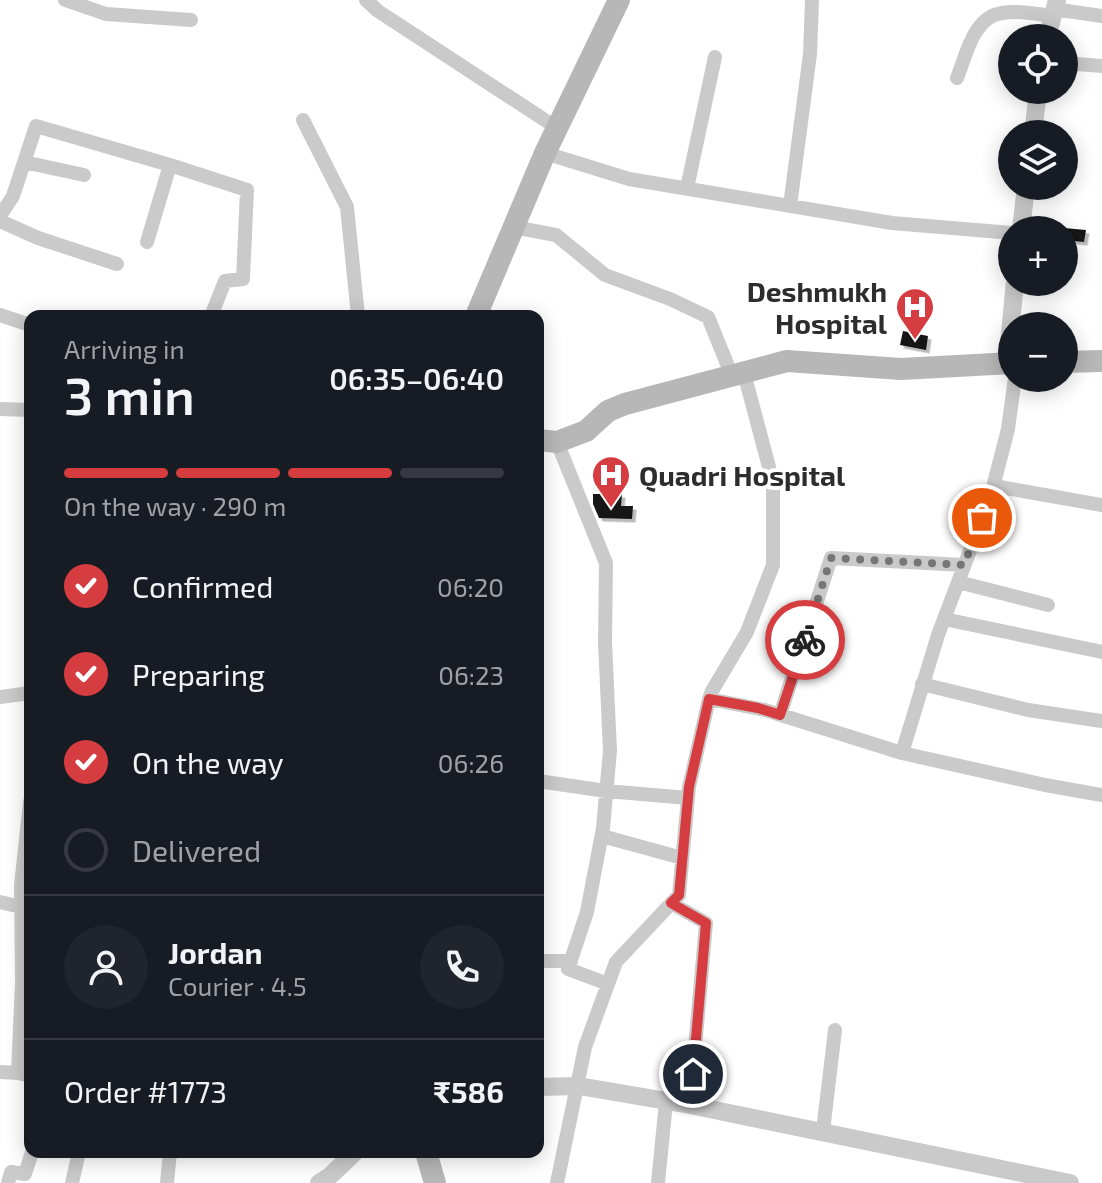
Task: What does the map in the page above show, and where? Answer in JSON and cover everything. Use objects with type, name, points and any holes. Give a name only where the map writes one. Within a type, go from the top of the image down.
[{"type":"main road","points":[[478,310],[545,153],[619,0]]},
{"type":"main road","points":[[548,441],[586,431],[608,411],[625,404],[787,361],[901,369],[998,368]]},
{"type":"main road","points":[[1078,362],[1102,361]]},
{"type":"main road","points":[[428,1158],[435,1183]]},
{"type":"street","points":[[65,0],[106,14],[191,20]]},
{"type":"street","points":[[366,0],[378,11],[557,128]]},
{"type":"street","points":[[790,206],[810,54],[812,0]]},
{"type":"street","points":[[957,78],[975,33],[990,17],[1023,7],[1055,8],[1102,16]]},
{"type":"street","points":[[687,188],[715,57]]},
{"type":"street","points":[[1078,64],[1102,66]]},
{"type":"street","points":[[303,120],[347,207],[357,310]]},
{"type":"street","points":[[117,264],[38,238],[0,216],[13,196],[36,126],[247,190],[243,279],[225,281],[213,310]]},
{"type":"street","points":[[545,153],[629,179],[892,223],[998,232]]},
{"type":"street","points":[[24,162],[84,175]]},
{"type":"street","points":[[147,242],[170,165]]},
{"type":"street","points":[[513,227],[556,235],[605,275],[708,317],[738,374],[773,482],[773,565],[747,632],[709,699],[688,798],[679,895],[616,962],[585,1047],[557,1183]]},
{"type":"street","points":[[0,315],[24,323]]},
{"type":"street","points":[[902,753],[944,619],[994,486],[1008,429],[1010,392]]},
{"type":"street","points":[[0,409],[24,410]]},
{"type":"street","points":[[548,441],[606,563],[605,642],[610,751],[602,836],[587,912],[568,969],[608,984]]},
{"type":"street","points":[[994,486],[1102,505]]},
{"type":"street","points":[[780,715],[831,558],[964,565]]},
{"type":"street","points":[[958,582],[1048,605]]},
{"type":"street","points":[[944,619],[1102,652]]},
{"type":"street","points":[[922,684],[1028,710],[1102,721]]},
{"type":"street","points":[[0,697],[24,694]]},
{"type":"street","points":[[709,699],[758,708],[902,753],[1102,795]]},
{"type":"street","points":[[544,782],[688,798]]},
{"type":"street","points":[[602,836],[682,858]]},
{"type":"street","points":[[0,1072],[24,1074],[21,885],[24,857]]},
{"type":"street","points":[[0,902],[21,907]]},
{"type":"street","points":[[671,903],[706,923],[690,1105]]},
{"type":"street","points":[[544,961],[571,961]]},
{"type":"street","points":[[823,1131],[835,1030]]},
{"type":"street","points":[[544,1087],[579,1086],[690,1105],[1070,1183]]},
{"type":"street","points":[[658,1183],[666,1102]]},
{"type":"street","points":[[8,1183],[11,1172],[25,1174],[30,1158]]},
{"type":"street","points":[[72,1183],[78,1158]]},
{"type":"street","points":[[167,1183],[169,1158]]},
{"type":"street","points":[[319,1183],[348,1158]]},
{"type":"building","points":[[1078,229],[1086,230],[1084,242],[1078,241]]},
{"type":"building","points":[[903,331],[928,336],[926,350],[900,345]]},
{"type":"building","points":[[593,494],[622,494],[621,506],[633,506],[632,519],[599,518],[593,504]]},
{"type":"way so far","points":[[805,640],[831,558],[964,565],[982,518]]},
{"type":"place","name":"Deshmukh Hospital","points":[[915,341]]},
{"type":"place","name":"Quadri Hospital","points":[[611,509]]},
{"type":"route","points":[[693,1074],[706,923],[671,903],[679,895],[689,787],[709,699],[780,715],[805,640]]}]
